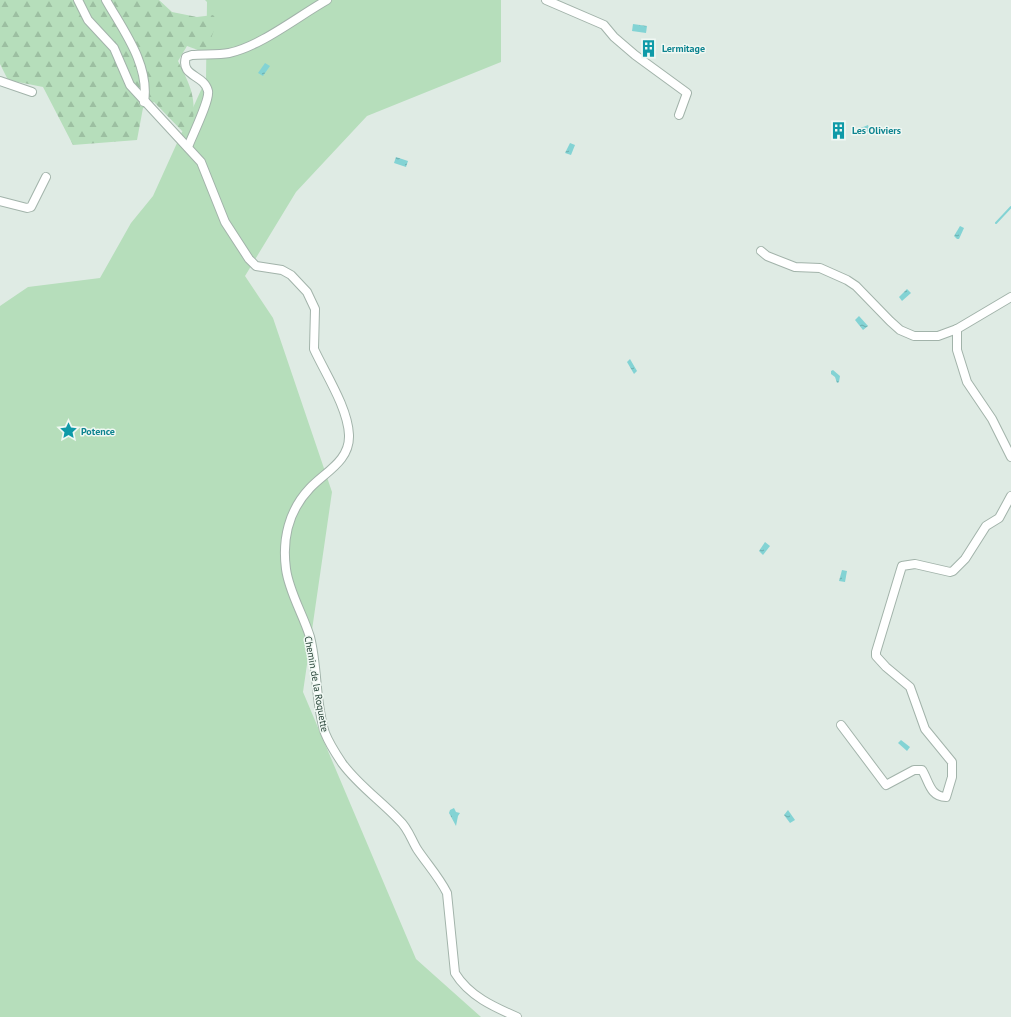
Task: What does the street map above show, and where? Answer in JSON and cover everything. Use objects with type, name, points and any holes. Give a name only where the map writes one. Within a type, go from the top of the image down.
[{"type":"street","name":"Chemin de la Roquette","points":[[78,0],[88,20],[114,48],[130,85],[144,102],[188,147],[205,168],[215,200],[225,222],[248,259],[256,266],[282,270],[291,275],[307,292],[313,302],[315,316],[312,343],[334,389],[347,422],[349,435],[348,446],[339,463],[310,488],[301,499],[290,520],[286,536],[286,571],[301,610],[313,650],[319,704],[325,732],[342,763],[356,780],[400,821],[418,850],[442,882],[447,893],[455,973],[461,982],[493,1006],[517,1017]]},
{"type":"street","points":[[106,0],[136,53],[145,92],[144,102]]},
{"type":"street","points":[[188,147],[205,106],[208,92],[206,86],[186,70],[184,63],[186,57],[192,55],[228,53],[247,46],[264,39],[327,0]]},
{"type":"street","points":[[546,0],[604,24],[614,37],[635,55],[687,92],[679,114]]},
{"type":"street","points":[[0,82],[32,92]]},
{"type":"street","points":[[0,201],[27,208],[34,204],[46,177]]},
{"type":"street","points":[[761,250],[767,256],[795,267],[820,268],[847,280],[856,286],[900,330],[914,336],[938,336],[957,330],[1011,297]]},
{"type":"street","points":[[957,330],[957,350],[967,382],[992,420],[1011,457]]},
{"type":"street","points":[[841,725],[886,785],[914,770],[922,770],[934,793],[940,797],[946,797],[952,777],[952,762],[925,729],[910,687],[886,667],[876,656],[876,652],[899,570],[902,566],[916,564],[950,572],[953,571],[965,559],[986,526],[999,518],[1011,496]]},
{"type":"green space","points":[[0,0],[159,0],[172,12],[197,17],[213,15],[219,22],[214,30],[206,53],[187,46],[178,61],[192,93],[194,109],[192,128],[182,131],[154,102],[143,108],[137,140],[73,145],[43,87],[8,80],[0,64]]},
{"type":"green space","points":[[205,0],[501,0],[501,62],[367,116],[296,192],[245,276],[273,318],[332,492],[303,692],[416,959],[481,1017],[0,1017],[0,306],[28,287],[100,278],[131,223],[153,196],[206,79],[207,2]]},
{"type":"water","points":[[633,24],[647,26],[646,33],[632,31]]},
{"type":"water","points":[[265,63],[270,66],[263,76],[258,73]]},
{"type":"water","points":[[868,125],[870,131],[858,135],[856,130]]},
{"type":"water","points":[[570,143],[575,145],[571,155],[565,153]]},
{"type":"water","points":[[396,157],[408,161],[406,167],[394,163]]},
{"type":"water","points":[[960,226],[964,228],[959,239],[957,239],[954,236]]},
{"type":"water","points":[[907,289],[911,293],[902,301],[899,297]]},
{"type":"water","points":[[859,316],[868,326],[863,330],[855,320]]},
{"type":"water","points":[[630,359],[637,371],[634,374],[627,362]]},
{"type":"water","points":[[833,370],[840,376],[839,382],[837,383],[835,377],[831,374],[831,371]]},
{"type":"water","points":[[765,542],[770,546],[763,555],[759,551]]},
{"type":"water","points":[[842,570],[847,571],[845,582],[839,581]]},
{"type":"water","points":[[901,740],[910,747],[907,751],[898,743]]},
{"type":"water","points":[[454,808],[456,812],[460,813],[456,826],[449,813],[450,810]]},
{"type":"water","points":[[788,810],[795,820],[790,823],[784,815]]},
{"type":"waterway","points":[[996,223],[1011,207]]},
{"type":"place","name":"Lermitage","points":[[649,48]]},
{"type":"place","name":"Les Oliviers","points":[[839,130]]},
{"type":"place","name":"Potence","points":[[68,431]]}]
